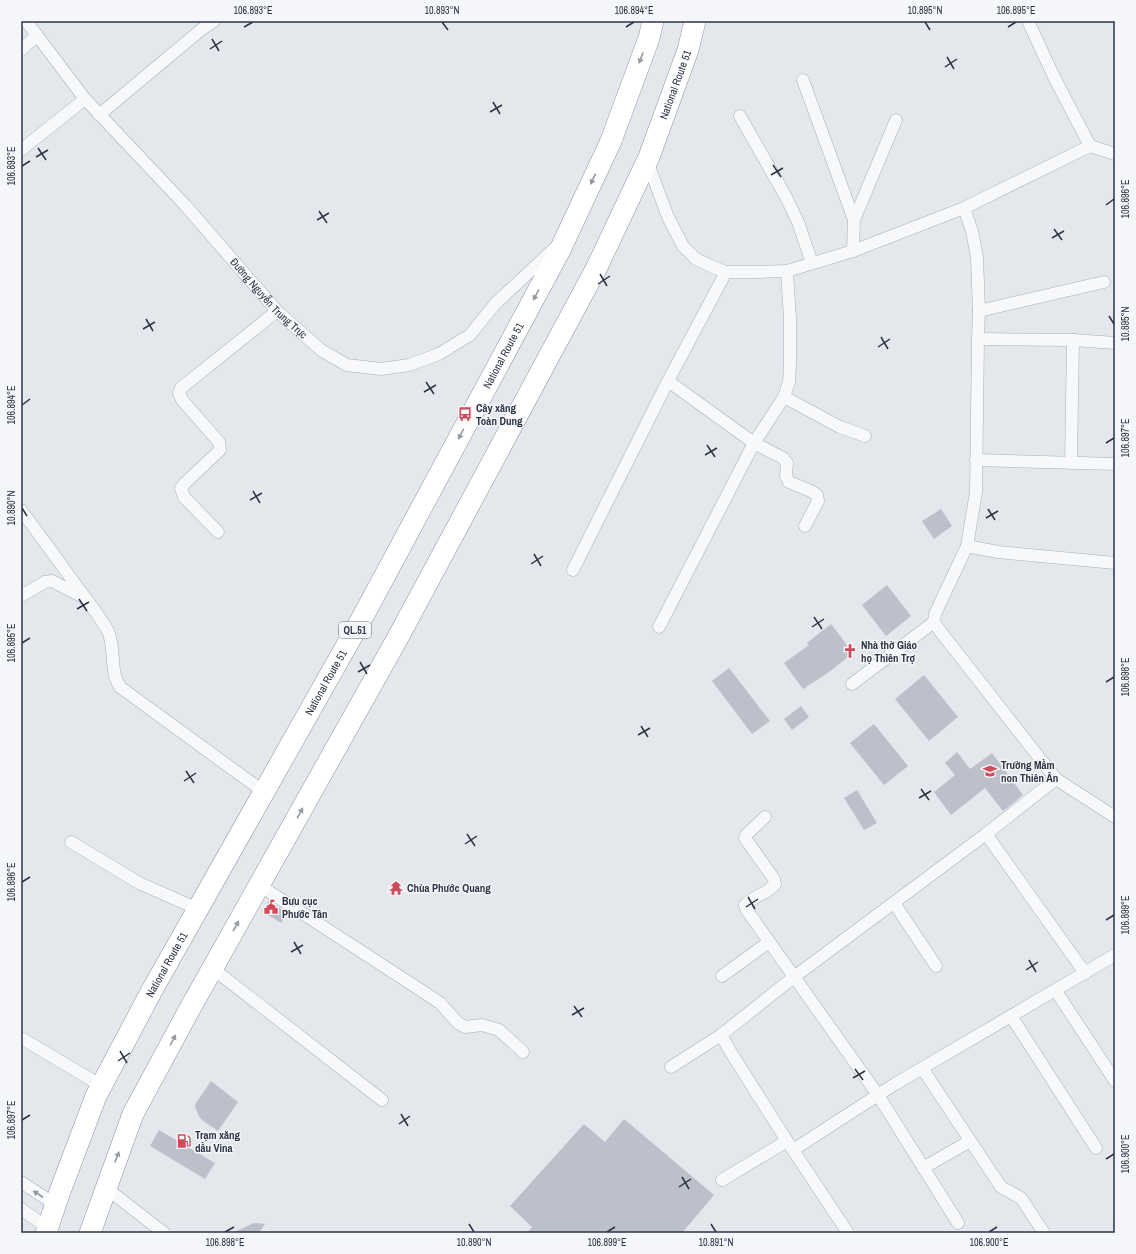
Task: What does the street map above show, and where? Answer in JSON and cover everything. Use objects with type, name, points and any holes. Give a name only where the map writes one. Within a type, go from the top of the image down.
[{"type":"highway","name":"National Route 51","points":[[47,1231],[96,1096],[151,992],[361,620],[565,240],[611,141],[649,38],[653,21]]},
{"type":"highway","name":"National Route 51","points":[[90,1233],[133,1114],[212,968],[396,641],[593,276],[647,161],[688,50],[695,21]]},
{"type":"street","name":"Đường Nguyễn Trung Trực","points":[[26,21],[85,99],[185,205],[277,311],[321,350],[347,365],[381,369],[409,365],[439,354],[470,335],[495,304],[550,251],[565,240]]},
{"type":"street","points":[[100,115],[199,25],[214,21]]},
{"type":"street","points":[[1028,21],[1054,77],[1090,146]]},
{"type":"street","points":[[21,50],[37,35]]},
{"type":"street","points":[[803,80],[854,220]]},
{"type":"street","points":[[21,150],[85,99]]},
{"type":"street","points":[[740,116],[786,197],[798,222],[812,263]]},
{"type":"street","points":[[853,251],[854,220],[896,120]]},
{"type":"street","points":[[647,161],[668,217],[683,246],[696,259],[726,272],[786,271],[853,251],[964,208],[1090,146],[1115,154]]},
{"type":"street","points":[[964,208],[972,231],[977,257],[979,311],[976,492],[966,546],[935,614],[934,622],[1056,779],[1115,817]]},
{"type":"street","points":[[659,627],[754,443],[784,397],[789,382],[790,364],[790,319],[786,271]]},
{"type":"street","points":[[573,570],[668,381],[726,272]]},
{"type":"street","points":[[979,311],[1104,282]]},
{"type":"street","points":[[218,532],[184,497],[181,488],[220,450],[219,442],[182,400],[179,393],[181,388],[277,311]]},
{"type":"street","points":[[978,339],[1073,340],[1115,343]]},
{"type":"street","points":[[1071,463],[1073,340]]},
{"type":"street","points":[[668,381],[754,443],[783,458],[787,463],[786,476],[789,482],[817,495],[818,501],[804,526]]},
{"type":"street","points":[[784,397],[840,427],[865,436]]},
{"type":"street","points":[[976,460],[1115,464]]},
{"type":"street","points":[[21,510],[104,625],[110,637],[114,672],[116,681],[120,687],[264,792]]},
{"type":"street","points":[[966,546],[998,552],[1115,564]]},
{"type":"street","points":[[21,596],[45,582],[52,581],[86,599]]},
{"type":"street","points":[[852,684],[934,622]]},
{"type":"street","points":[[671,1067],[721,1035],[794,977],[986,834],[1056,779]]},
{"type":"street","points":[[765,817],[746,835],[745,838],[774,879],[775,884],[772,888],[748,902],[745,906],[746,909],[878,1095],[958,1222]]},
{"type":"street","points":[[986,834],[1085,973]]},
{"type":"street","points":[[70,842],[140,883],[198,909]]},
{"type":"street","points":[[259,885],[440,1003],[458,1023],[464,1027],[482,1025],[499,1030],[523,1052]]},
{"type":"street","points":[[894,903],[936,966]]},
{"type":"street","points":[[722,976],[769,942]]},
{"type":"street","points":[[722,1180],[790,1146],[1115,955]]},
{"type":"street","points":[[212,968],[382,1100]]},
{"type":"street","points":[[1056,990],[1115,1081]]},
{"type":"street","points":[[1011,1016],[1096,1148]]},
{"type":"street","points":[[721,1035],[790,1146],[848,1233]]},
{"type":"street","points":[[21,1038],[102,1086]]},
{"type":"street","points":[[922,1068],[1001,1187],[1021,1198],[1044,1233]]},
{"type":"street","points":[[924,1168],[970,1141]]},
{"type":"street","points":[[21,1182],[56,1205]]},
{"type":"street","points":[[106,1188],[164,1233]]},
{"type":"street","points":[[21,1209],[47,1231]]},
{"type":"building","points":[[941,509],[952,526],[934,539],[922,521]]},
{"type":"building","points":[[887,585],[911,616],[886,636],[862,605]]},
{"type":"building","points":[[831,624],[853,653],[829,672],[803,689],[784,663],[809,645],[807,643]]},
{"type":"building","points":[[729,668],[770,721],[752,734],[712,681]]},
{"type":"building","points":[[924,675],[958,717],[929,741],[895,699]]},
{"type":"building","points":[[801,706],[809,717],[792,730],[784,719]]},
{"type":"building","points":[[874,724],[908,766],[884,785],[850,743]]},
{"type":"building","points":[[957,752],[970,769],[992,753],[1023,795],[1003,811],[985,788],[951,815],[934,792],[955,775],[945,763]]},
{"type":"building","points":[[857,790],[877,823],[864,830],[844,798]]},
{"type":"building","points":[[269,901],[288,913],[281,923],[262,911]]},
{"type":"building","points":[[211,1081],[238,1102],[218,1131],[202,1120],[195,1107],[196,1103]]},
{"type":"building","points":[[624,1119],[714,1195],[682,1233],[527,1233],[532,1227],[510,1206],[584,1124],[605,1142]]},
{"type":"building","points":[[159,1130],[215,1163],[205,1179],[150,1146]]},
{"type":"building","points":[[254,1223],[265,1224],[259,1233],[232,1233]]},
{"type":"place","name":"Cây xăng Toàn Dung","points":[[465,414]]},
{"type":"place","name":"Nhà thờ Giáo họ Thiên Trợ","points":[[850,651]]},
{"type":"place","name":"Trường Mầm non Thiên Ân","points":[[990,771]]},
{"type":"place","name":"Chùa Phước Quang","points":[[396,888]]},
{"type":"place","name":"Bưu cục Phước Tân","points":[[271,907]]},
{"type":"place","name":"Trạm xăng dầu Vina","points":[[184,1141]]}]
